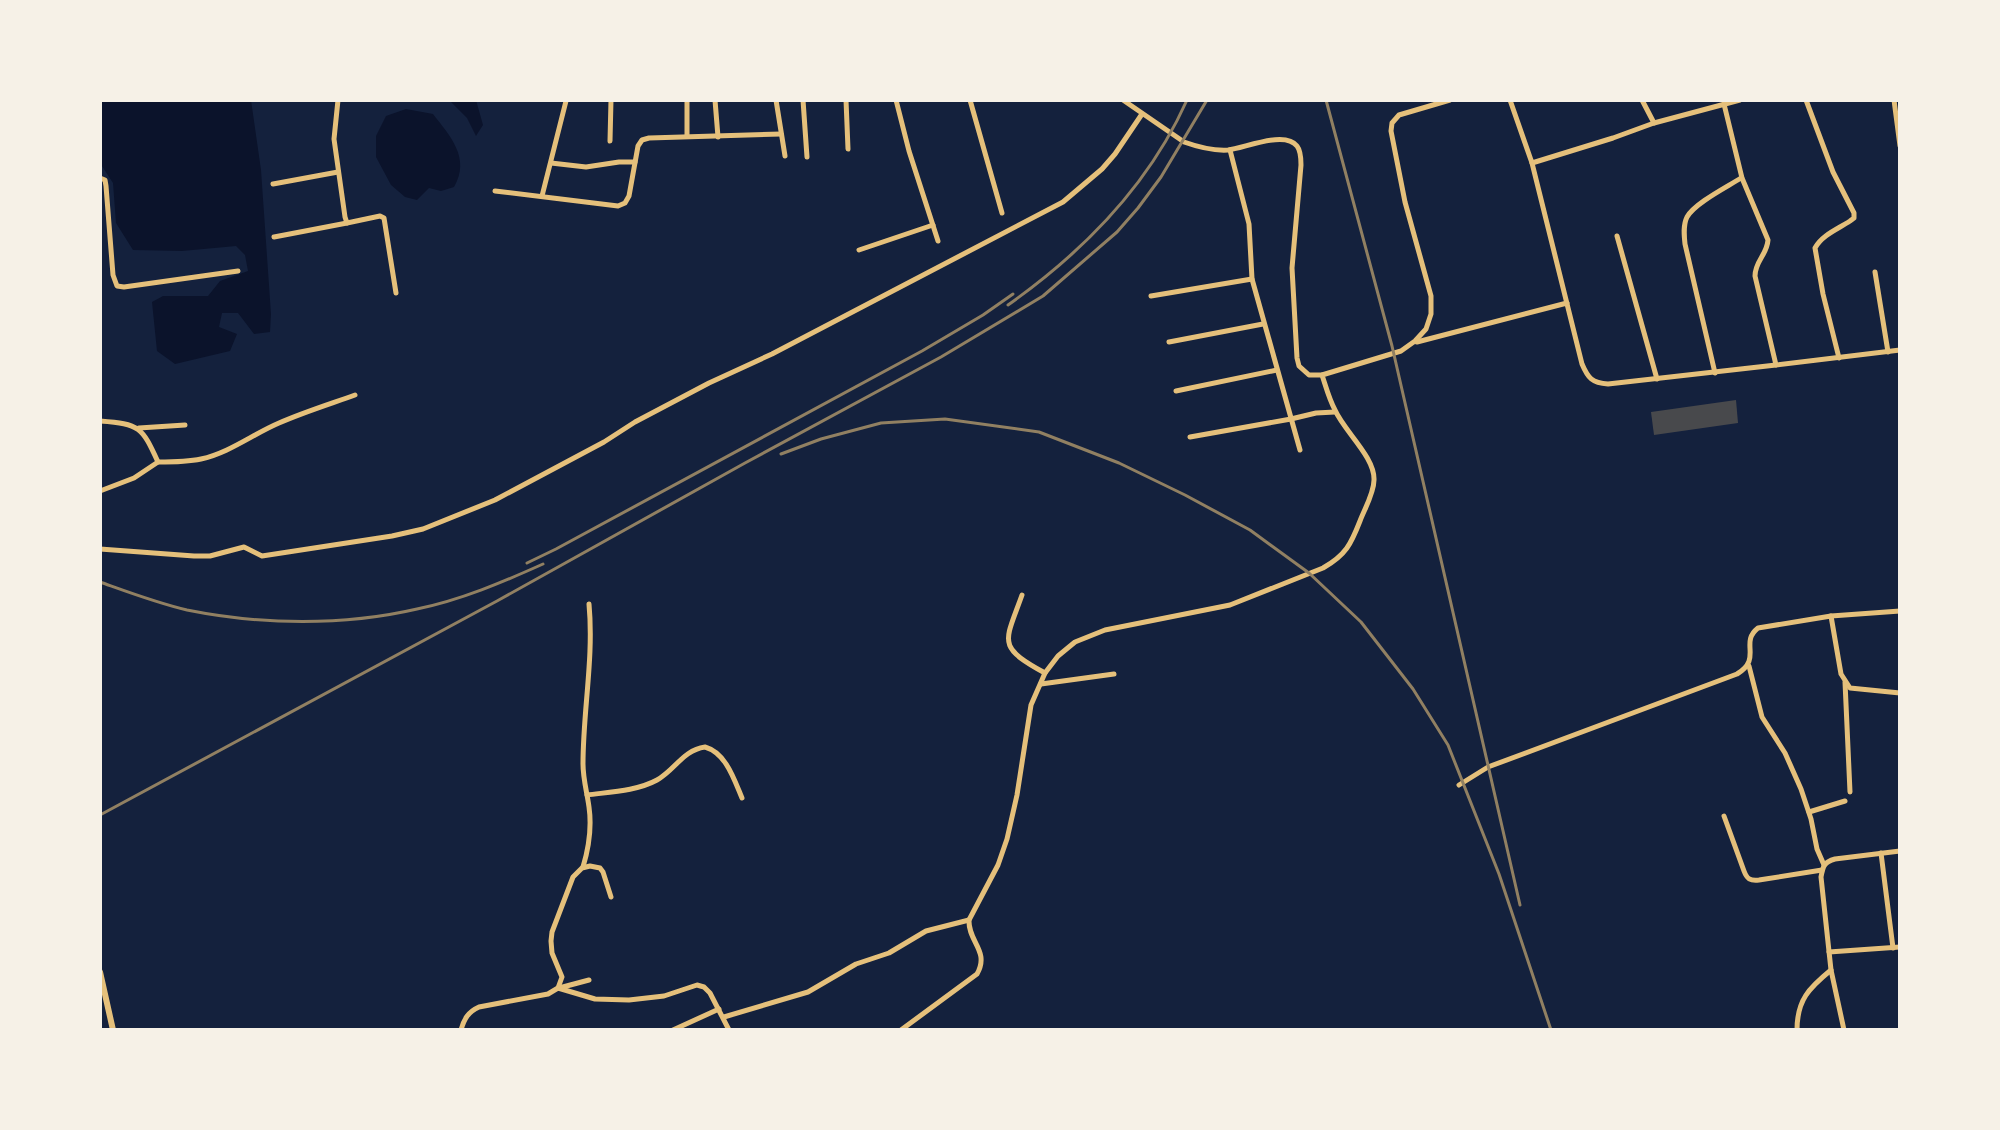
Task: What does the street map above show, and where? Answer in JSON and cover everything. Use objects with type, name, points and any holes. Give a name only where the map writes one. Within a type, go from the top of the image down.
[{"type":"street","points":[[338,100],[334,139],[347,223]]},
{"type":"street","points":[[610,141],[611,100]]},
{"type":"street","points":[[687,100],[687,136]]},
{"type":"street","points":[[715,100],[718,137]]},
{"type":"street","points":[[776,100],[785,156]]},
{"type":"street","points":[[803,100],[807,157]]},
{"type":"street","points":[[846,100],[848,149]]},
{"type":"street","points":[[896,100],[938,241]]},
{"type":"street","points":[[970,100],[1002,213]]},
{"type":"street","points":[[1123,100],[1184,142],[1210,150],[1230,150],[1276,140],[1294,143],[1299,149],[1301,165],[1292,268],[1297,358],[1299,366],[1309,375],[1322,375],[1394,354],[1413,343],[1567,303]]},
{"type":"street","points":[[1413,343],[1426,329],[1431,314],[1431,296],[1405,202],[1392,123],[1399,115],[1450,100]]},
{"type":"street","points":[[1510,100],[1532,163],[1582,364],[1591,381],[1608,384],[1900,350]]},
{"type":"street","points":[[1642,100],[1654,123]]},
{"type":"street","points":[[1532,163],[1654,123],[1740,100]]},
{"type":"street","points":[[1806,100],[1833,172],[1854,213],[1854,218],[1823,238],[1815,248],[1839,358]]},
{"type":"street","points":[[1894,100],[1900,146]]},
{"type":"street","points":[[542,196],[566,101]]},
{"type":"street","points":[[1724,104],[1742,178],[1768,240],[1766,251],[1755,266],[1755,276],[1776,365]]},
{"type":"street","points":[[100,549],[210,556],[244,547],[262,556],[392,536],[423,529],[460,515],[495,500],[604,442],[647,415],[772,354],[1063,202],[1102,169],[1142,114]]},
{"type":"street","points":[[495,191],[618,206],[625,203],[629,196],[638,146],[642,140],[781,134]]},
{"type":"street","points":[[1230,150],[1249,224],[1252,279],[1300,450]]},
{"type":"street","points":[[551,163],[586,167],[635,162]]},
{"type":"street","points":[[273,184],[338,172]]},
{"type":"street","points":[[100,178],[105,180],[106,186],[113,275],[117,286],[238,271]]},
{"type":"street","points":[[1715,373],[1685,244],[1685,221],[1697,207],[1742,178]]},
{"type":"street","points":[[274,237],[380,216],[384,218],[396,293]]},
{"type":"street","points":[[859,250],[933,225]]},
{"type":"street","points":[[1617,236],[1657,379]]},
{"type":"street","points":[[1875,272],[1888,352]]},
{"type":"street","points":[[1151,296],[1252,279]]},
{"type":"street","points":[[1169,342],[1263,324]]},
{"type":"street","points":[[1176,391],[1277,370]]},
{"type":"street","points":[[901,1030],[980,970],[983,958],[969,930],[969,920],[998,865],[1007,839],[1031,705],[1045,673],[1058,656],[1075,642],[1105,630],[1230,605],[1323,568],[1336,561],[1352,541],[1374,480],[1374,472],[1335,412],[1322,375]]},
{"type":"street","points":[[100,491],[134,478],[158,462],[183,462],[216,455],[284,420],[355,395]]},
{"type":"street","points":[[1190,437],[1335,412]]},
{"type":"street","points":[[100,421],[139,428],[185,425]]},
{"type":"street","points":[[139,428],[146,434],[158,462]]},
{"type":"street","points":[[1022,595],[1008,635],[1009,646],[1023,661],[1045,673]]},
{"type":"street","points":[[582,868],[590,838],[583,766],[591,663],[589,604]]},
{"type":"street","points":[[1844,1030],[1831,970],[1821,877],[1823,867],[1809,812],[1788,761],[1762,717],[1748,665],[1750,638],[1758,628],[1831,616],[1900,611]]},
{"type":"street","points":[[1831,616],[1841,674],[1850,688],[1900,693]]},
{"type":"street","points":[[1459,785],[1488,767],[1737,674],[1748,665]]},
{"type":"street","points":[[1041,684],[1114,674]]},
{"type":"street","points":[[1845,682],[1850,792]]},
{"type":"street","points":[[587,795],[656,781],[690,752],[705,747],[718,753],[742,798]]},
{"type":"street","points":[[1809,812],[1845,801]]},
{"type":"street","points":[[1724,816],[1744,871],[1753,881],[1823,867],[1835,859],[1900,851]]},
{"type":"street","points":[[1829,952],[1896,948],[1881,853]]},
{"type":"street","points":[[558,988],[562,977],[552,953],[552,932],[569,883],[582,868],[600,868],[611,897]]},
{"type":"street","points":[[724,1017],[808,992],[856,964],[889,953],[926,931],[969,920]]},
{"type":"street","points":[[1797,1030],[1798,1010],[1804,996],[1831,970]]},
{"type":"street","points":[[100,972],[113,1030]]},
{"type":"street","points":[[461,1030],[467,1015],[479,1007],[548,994],[558,988],[589,980]]},
{"type":"street","points":[[558,988],[595,999],[629,1000],[664,996],[697,985],[710,993],[729,1030]]},
{"type":"street","points":[[673,1030],[719,1009]]},
{"type":"water","points":[[100,100],[251,100],[261,170],[270,332],[254,334],[238,313],[222,313],[219,327],[237,334],[230,351],[175,364],[157,351],[152,302],[163,296],[208,296],[220,281],[248,271],[245,255],[236,246],[182,251],[133,250],[116,223],[113,183],[100,163]]},
{"type":"water","points":[[449,100],[476,100],[483,125],[476,136],[467,118]]},
{"type":"water","points":[[406,109],[433,114],[452,139],[459,157],[459,176],[454,187],[441,191],[429,188],[417,200],[405,197],[391,185],[376,157],[376,136],[386,116]]},
{"type":"building","points":[[1736,400],[1738,423],[1654,435],[1651,412]]},
{"type":"railway","points":[[1008,305],[1062,263],[1111,214],[1154,160],[1187,100]]},
{"type":"railway","points":[[100,815],[941,357],[1043,296],[1117,232],[1138,208],[1161,177],[1207,100]]},
{"type":"railway","points":[[1326,100],[1392,346],[1520,905]]},
{"type":"railway","points":[[527,563],[922,351],[1013,294]]},
{"type":"railway","points":[[781,454],[821,439],[881,423],[945,419],[1039,432],[1119,463],[1185,495],[1250,530],[1309,573],[1361,622],[1413,689],[1448,745],[1499,874],[1551,1030]]},
{"type":"railway","points":[[100,582],[165,604],[215,615],[273,621],[332,621],[389,615],[450,601],[543,564]]}]
